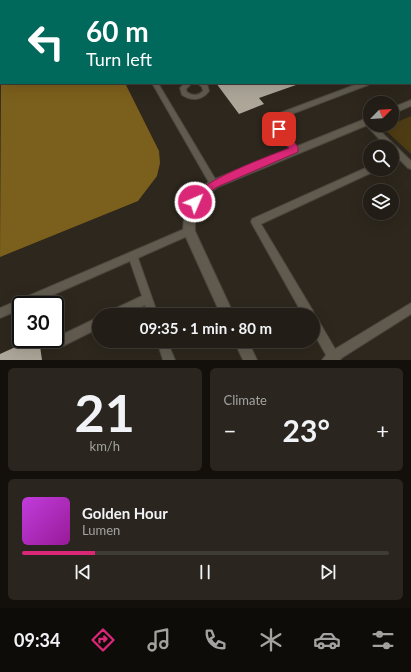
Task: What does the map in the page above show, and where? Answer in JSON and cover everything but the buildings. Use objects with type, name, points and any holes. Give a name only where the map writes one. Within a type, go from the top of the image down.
[{"type":"street","points":[[399,108],[411,103]]},
{"type":"street","points":[[225,308],[189,231],[188,216],[202,192],[214,184],[363,123]]},
{"type":"street","points":[[244,348],[250,360]]},
{"type":"lane","points":[[156,84],[214,184]]},
{"type":"lane","points":[[188,84],[184,88],[184,93],[189,97],[200,99],[206,91],[205,86],[202,84]]},
{"type":"lane","points":[[295,150],[271,119],[363,84]]},
{"type":"lane","points":[[378,132],[411,166]]},
{"type":"lane","points":[[305,308],[255,222],[363,173]]},
{"type":"lane","points":[[0,313],[189,231]]},
{"type":"lane","points":[[132,256],[150,308]]},
{"type":"lane","points":[[128,308],[147,299]]},
{"type":"lane","points":[[320,336],[332,359],[411,308]]},
{"type":"lane","points":[[64,340],[92,326]]},
{"type":"lane","points":[[165,348],[169,360]]},
{"type":"shaded area","points":[[1,84],[126,84],[159,151],[160,163],[157,176],[138,201],[0,257]]},
{"type":"shaded area","points":[[411,116],[411,154],[399,143],[399,140],[396,140],[387,132],[399,132],[399,121]]},
{"type":"route","points":[[195,202],[202,192],[214,184],[295,150],[279,129]]}]
